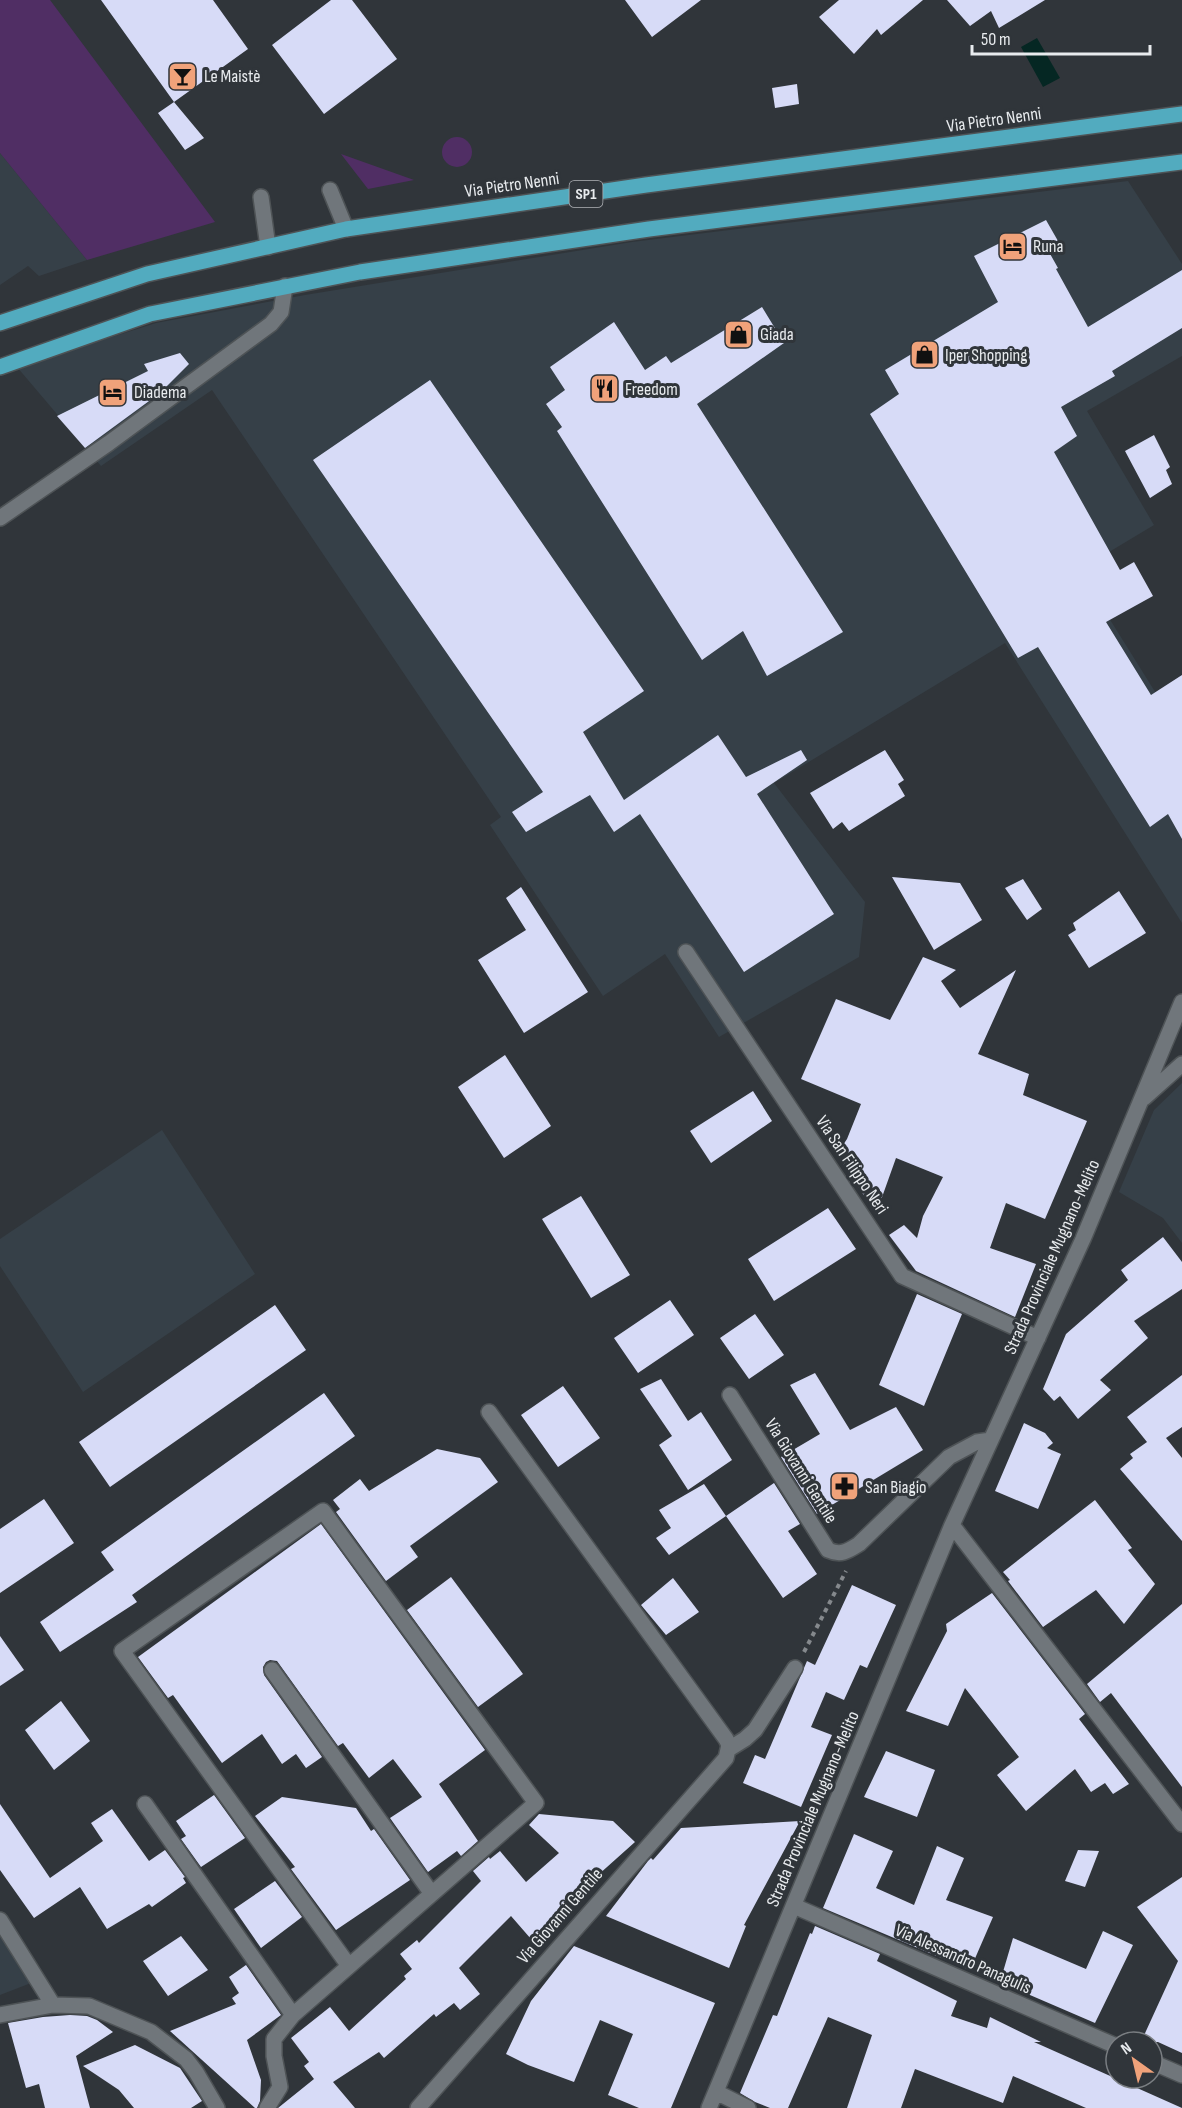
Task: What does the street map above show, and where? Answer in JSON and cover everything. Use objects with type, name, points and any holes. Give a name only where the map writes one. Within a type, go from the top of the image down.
[{"type":"main road","name":"Via Pietro Nenni","points":[[0,323],[147,274],[346,229],[646,185],[1182,114]]},
{"type":"main road","points":[[0,368],[150,314],[360,272],[649,229],[1182,162]]},
{"type":"street","points":[[330,190],[346,229]]},
{"type":"street","points":[[261,197],[268,247]]},
{"type":"street","points":[[0,518],[109,443],[272,324],[281,312],[285,286]]},
{"type":"street","name":"Via San Filippo Neri","points":[[686,952],[902,1276],[1038,1338]]},
{"type":"street","name":"Strada Provinciale Mugnano-Melito","points":[[708,2108],[952,1525],[1083,1239],[1182,1002]]},
{"type":"street","points":[[1141,1102],[1182,1064]]},
{"type":"street","name":"Via Giovanni Gentile","points":[[730,1395],[828,1550],[835,1553],[848,1552]]},
{"type":"street","points":[[489,1412],[726,1739],[729,1749]]},
{"type":"street","points":[[848,1552],[950,1457],[977,1442],[991,1440]]},
{"type":"street","points":[[267,2108],[280,2087],[274,2056],[274,2039],[293,2015],[536,1803],[323,1510],[122,1652],[349,1966]]},
{"type":"street","points":[[952,1525],[1182,1824]]},
{"type":"street","name":"Via Giovanni Gentile","points":[[418,2108],[726,1758],[729,1749],[755,1730],[795,1668]]},
{"type":"street","points":[[272,1670],[432,1894]]},
{"type":"street","points":[[145,1804],[293,2015]]},
{"type":"street","name":"Via Alessandro Panagulis","points":[[794,1906],[1104,2041]]},
{"type":"street","points":[[0,1920],[53,2005]]},
{"type":"street","points":[[0,2015],[53,2005],[89,2006],[151,2032],[186,2059],[217,2108]]},
{"type":"street","points":[[1164,2067],[1182,2075]]},
{"type":"street","points":[[716,2092],[748,2108]]},
{"type":"path","points":[[795,1668],[846,1574],[849,1561],[848,1552]]},
{"type":"shaded area","points":[[0,0],[50,0],[215,222],[87,260],[0,153]]},
{"type":"shaded area","points":[[1037,38],[1060,78],[1043,87],[1021,47]]},
{"type":"shaded area","points":[[457,137],[463,138],[471,146],[471,158],[463,166],[457,167],[451,166],[443,158],[442,152],[443,146],[451,138]]},
{"type":"shaded area","points":[[0,153],[87,260],[39,276],[28,266],[0,285]]},
{"type":"shaded area","points":[[341,154],[414,180],[368,189]]},
{"type":"shaded area","points":[[1128,181],[1182,264],[1182,356],[1087,411],[1154,525],[1079,570],[1182,735],[1182,923],[1005,643],[774,783],[865,902],[859,957],[719,1037],[665,954],[603,996],[490,825],[501,817],[212,390],[101,466],[17,367],[156,323],[305,295],[632,242]]},
{"type":"shaded area","points":[[1182,1083],[1182,1243],[1163,1218],[1119,1192],[1154,1110]]},
{"type":"shaded area","points":[[162,1130],[255,1274],[83,1392],[0,1266],[0,1239]]},
{"type":"shaded area","points":[[0,1936],[31,1983],[0,1995]]},
{"type":"building","name":"Le Maistè","points":[[101,0],[213,0],[248,49],[174,102]]},
{"type":"building","points":[[331,0],[352,0],[397,59],[324,114],[272,45]]},
{"type":"building","points":[[625,0],[701,0],[652,37]]},
{"type":"building","points":[[839,0],[923,0],[881,35],[877,29],[854,54],[819,17]]},
{"type":"building","points":[[947,0],[1045,0],[999,28],[991,11],[970,26]]},
{"type":"building","points":[[797,84],[799,104],[775,108],[772,88]]},
{"type":"building","points":[[174,102],[204,138],[185,150],[158,113]]},
{"type":"building","points":[[1046,220],[1062,248],[1049,252],[1088,327],[1182,270],[1182,328],[1112,371],[1115,376],[1061,407],[1077,436],[1054,452],[1120,570],[1134,562],[1153,596],[1106,622],[1151,695],[1182,675],[1182,839],[1168,814],[1150,827],[1038,647],[1018,658],[870,414],[899,394],[885,370],[998,302],[974,256]]},
{"type":"building","points":[[762,307],[784,343],[697,404],[843,632],[767,676],[743,631],[702,660],[557,431],[562,427],[546,404],[565,390],[550,367],[614,322],[645,370],[666,356],[671,363]]},
{"type":"building","points":[[180,353],[189,364],[160,393],[85,448],[57,416],[148,371],[144,364]]},
{"type":"building","points":[[430,380],[644,691],[583,732],[624,800],[718,735],[746,777],[801,750],[807,760],[757,794],[834,914],[744,972],[640,814],[614,832],[590,795],[526,832],[512,812],[543,792],[313,460]]},
{"type":"building","points":[[1154,435],[1170,467],[1166,470],[1172,484],[1150,498],[1125,451]]},
{"type":"building","points":[[885,750],[904,780],[898,784],[905,796],[849,831],[842,822],[833,829],[810,793]]},
{"type":"building","points":[[892,877],[960,883],[982,920],[934,950]]},
{"type":"building","points":[[1023,879],[1042,909],[1027,920],[1005,888]]},
{"type":"building","points":[[521,887],[588,992],[524,1033],[478,960],[526,930],[506,898]]},
{"type":"building","points":[[1119,891],[1146,933],[1089,968],[1068,935],[1076,930],[1073,923]]},
{"type":"building","points":[[923,957],[956,970],[941,981],[960,1008],[1016,970],[978,1054],[1029,1074],[1023,1095],[1087,1121],[1045,1219],[1006,1203],[990,1248],[1036,1264],[1015,1317],[916,1271],[889,1235],[904,1225],[917,1238],[923,1216],[943,1177],[896,1158],[876,1214],[837,1154],[847,1139],[861,1104],[801,1079],[836,999],[890,1020]]},
{"type":"building","points":[[505,1055],[551,1126],[504,1158],[458,1087]]},
{"type":"building","points":[[753,1091],[772,1121],[711,1163],[690,1131]]},
{"type":"building","points":[[581,1196],[630,1275],[591,1298],[542,1219]]},
{"type":"building","points":[[828,1208],[856,1249],[774,1301],[748,1259]]},
{"type":"building","points":[[1163,1237],[1182,1262],[1182,1289],[1134,1321],[1148,1338],[1100,1380],[1111,1390],[1078,1419],[1060,1396],[1054,1401],[1043,1389],[1066,1334],[1128,1280],[1121,1270]]},
{"type":"building","points":[[917,1294],[962,1314],[924,1406],[879,1385]]},
{"type":"building","points":[[670,1300],[694,1335],[638,1373],[614,1338]]},
{"type":"building","points":[[275,1305],[306,1350],[110,1487],[79,1442]]},
{"type":"building","points":[[755,1314],[784,1355],[749,1379],[720,1338]]},
{"type":"building","points":[[815,1373],[850,1430],[896,1407],[923,1450],[817,1514],[781,1457],[820,1434],[790,1385]]},
{"type":"building","points":[[1182,1375],[1182,1427],[1166,1438],[1182,1458],[1182,1541],[1120,1469],[1133,1458],[1130,1454],[1147,1442],[1127,1417]]},
{"type":"building","points":[[661,1379],[688,1421],[701,1412],[732,1460],[688,1490],[659,1445],[672,1436],[640,1389]]},
{"type":"building","points":[[563,1386],[600,1438],[558,1467],[521,1415]]},
{"type":"building","points":[[324,1393],[355,1436],[132,1595],[137,1602],[60,1652],[40,1622],[114,1570],[101,1552]]},
{"type":"building","points":[[1024,1423],[1045,1433],[1053,1443],[1047,1448],[1061,1454],[1038,1509],[995,1491]]},
{"type":"building","points":[[437,1449],[480,1458],[498,1482],[410,1546],[418,1557],[386,1581],[336,1512],[340,1509],[333,1500],[360,1479],[369,1491]]},
{"type":"building","points":[[774,1483],[800,1524],[788,1531],[817,1574],[783,1598],[726,1516]]},
{"type":"building","points":[[704,1484],[726,1516],[669,1555],[656,1538],[671,1528],[659,1510]]},
{"type":"building","points":[[44,1499],[74,1543],[0,1593],[0,1529]]},
{"type":"building","points":[[1095,1500],[1132,1548],[1128,1550],[1155,1584],[1124,1624],[1096,1590],[1043,1627],[1003,1572]]},
{"type":"building","points":[[321,1524],[485,1750],[439,1784],[478,1841],[461,1856],[457,1851],[428,1872],[390,1818],[422,1797],[393,1759],[369,1778],[343,1743],[338,1746],[277,1661],[266,1662],[263,1667],[264,1675],[322,1757],[306,1768],[296,1754],[282,1764],[262,1734],[222,1763],[173,1695],[168,1698],[138,1657]]},
{"type":"building","points":[[451,1577],[523,1674],[478,1707],[407,1610]]},
{"type":"building","points":[[673,1578],[699,1612],[666,1635],[641,1605]]},
{"type":"building","points":[[852,1585],[896,1605],[867,1668],[860,1665],[844,1700],[826,1692],[811,1727],[832,1735],[801,1807],[743,1783],[755,1755],[765,1759],[807,1661],[815,1665]]},
{"type":"building","points":[[992,1593],[1085,1714],[1079,1719],[1129,1784],[1113,1794],[1105,1783],[1091,1792],[1075,1769],[1026,1811],[997,1775],[1019,1757],[965,1688],[948,1726],[906,1711],[947,1631],[946,1624]]},
{"type":"building","points":[[1182,1604],[1182,1787],[1111,1693],[1100,1702],[1087,1684]]},
{"type":"building","points":[[0,1636],[24,1670],[0,1686]]},
{"type":"building","points":[[61,1701],[90,1741],[54,1770],[25,1730]]},
{"type":"building","points":[[886,1751],[935,1770],[917,1817],[864,1797]]},
{"type":"building","points":[[214,1795],[245,1838],[201,1867],[181,1839],[186,1836],[176,1821]]},
{"type":"building","points":[[282,1797],[356,1808],[371,1831],[374,1829],[410,1880],[336,1930],[291,1869],[295,1867],[255,1816]]},
{"type":"building","points":[[0,1804],[50,1878],[103,1841],[91,1823],[112,1809],[149,1861],[165,1850],[185,1877],[183,1878],[186,1883],[152,1907],[149,1904],[107,1929],[80,1887],[34,1918],[0,1870]]},
{"type":"building","points":[[539,1814],[613,1821],[635,1842],[560,1909],[565,1914],[538,1939],[531,1939],[511,1916],[459,1968],[480,1994],[460,2010],[454,2003],[436,2017],[434,2014],[384,2058],[379,2052],[333,2082],[355,2108],[278,2108],[314,2079],[304,2066],[309,2062],[291,2038],[330,2007],[349,2031],[406,1979],[404,1976],[412,1969],[400,1954],[417,1940],[419,1943],[481,1881],[473,1871],[500,1851],[526,1882],[559,1853],[529,1825]]},
{"type":"building","points":[[800,1821],[744,1925],[746,1926],[729,1968],[606,1916],[648,1861],[651,1858],[653,1860],[681,1828]]},
{"type":"building","points":[[854,1834],[893,1851],[876,1888],[914,1905],[937,1846],[964,1858],[946,1900],[993,1917],[970,1970],[823,1908]]},
{"type":"building","points":[[1078,1850],[1099,1851],[1085,1887],[1065,1881]]},
{"type":"building","points":[[1182,1877],[1182,2053],[1164,2045],[1164,2030],[1146,2030],[1178,1961],[1137,1907]]},
{"type":"building","points":[[275,1881],[302,1917],[261,1948],[234,1909]]},
{"type":"building","points":[[815,1926],[880,1954],[877,1961],[957,2001],[951,2016],[987,2028],[990,2017],[1041,2042],[1034,2042],[1104,2073],[1104,2090],[1142,2090],[1182,2108],[1086,2108],[1013,2076],[1003,2103],[915,2069],[901,2108],[847,2108],[872,2035],[828,2017],[788,2108],[770,2108],[755,2102],[740,2093],[773,2015],[777,2016],[810,1933],[812,1934]]},
{"type":"building","points":[[1103,1931],[1133,1945],[1095,2023],[1000,1982],[1013,1938],[1086,1969]]},
{"type":"building","points":[[181,1936],[208,1970],[168,1996],[143,1961]]},
{"type":"building","points":[[574,1946],[715,2003],[671,2108],[639,2108],[608,2095],[633,2034],[600,2020],[574,2082],[506,2054],[531,2001]]},
{"type":"building","points":[[246,1965],[281,2015],[247,2040],[261,2080],[260,2101],[257,2108],[170,2031],[236,2004],[232,1998],[239,1993],[229,1977]]},
{"type":"building","points":[[70,2015],[87,2016],[97,2020],[113,2032],[76,2056],[90,2108],[45,2108],[39,2084],[26,2088],[8,2023]]},
{"type":"building","points":[[135,2045],[180,2068],[202,2101],[191,2108],[134,2108],[119,2090],[83,2066]]},
{"type":"place","name":"Le Maistè","points":[[183,76]]},
{"type":"place","name":"Runa","points":[[1012,246]]},
{"type":"place","name":"Giada","points":[[739,334]]},
{"type":"place","name":"Iper Shopping","points":[[924,355]]},
{"type":"place","name":"Freedom","points":[[604,389]]},
{"type":"place","name":"Diadema","points":[[113,392]]},
{"type":"place","name":"San Biagio","points":[[844,1487]]}]
